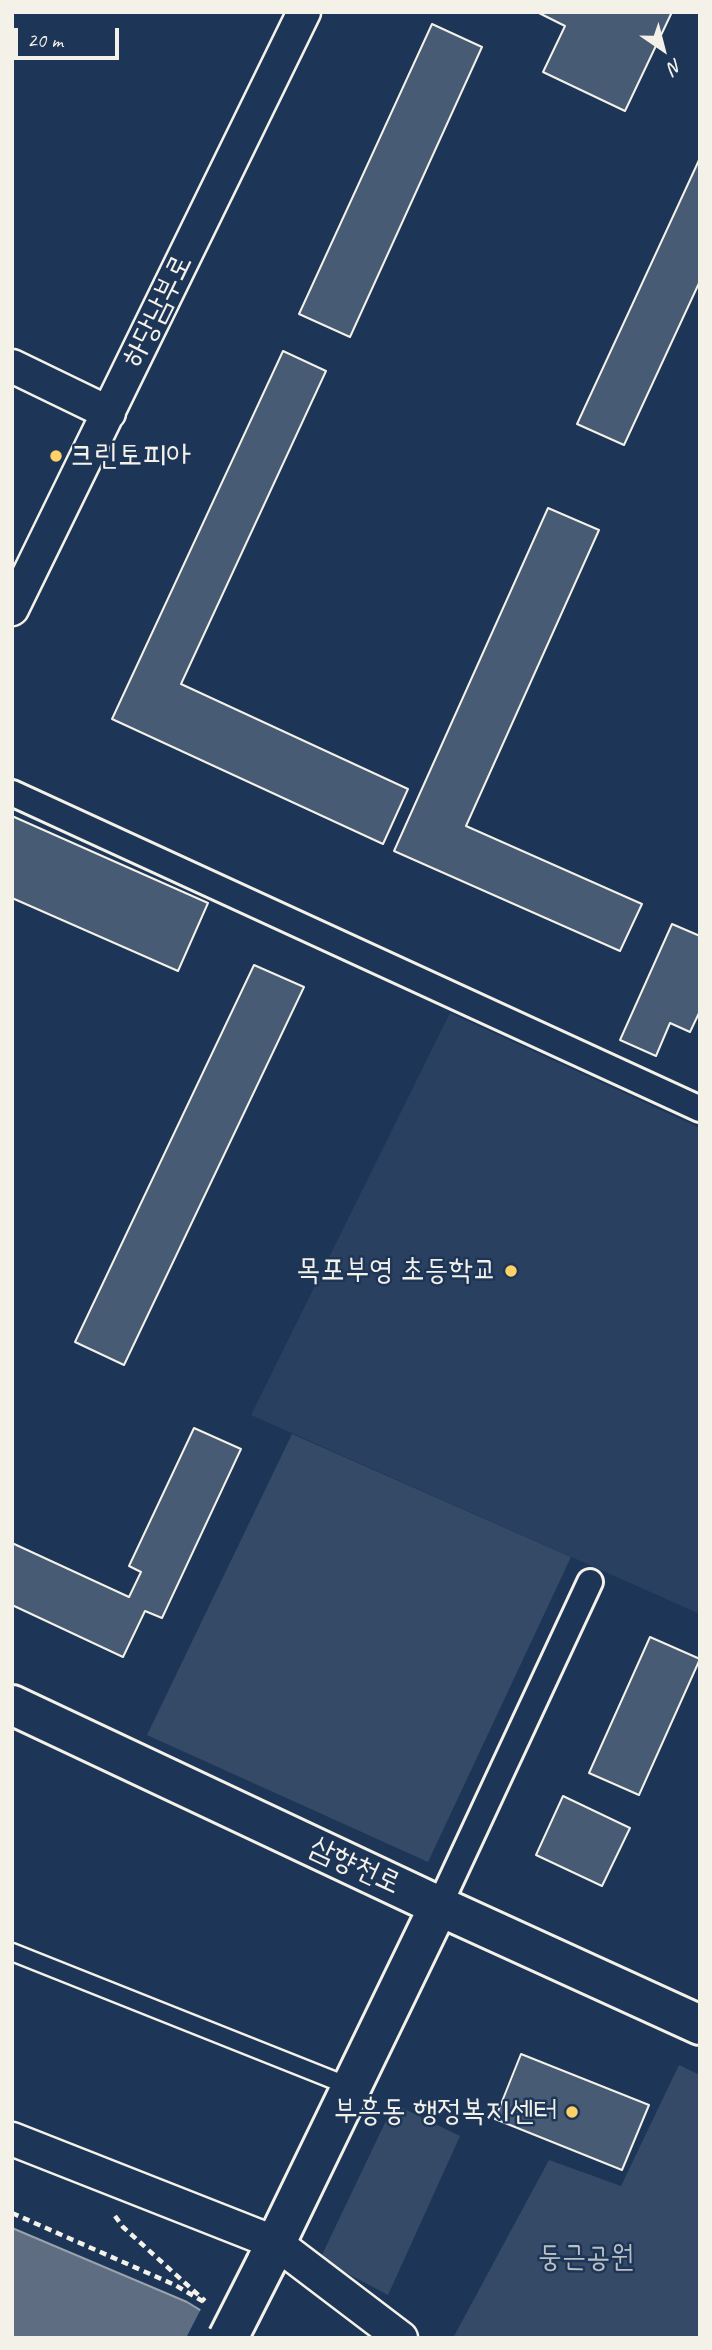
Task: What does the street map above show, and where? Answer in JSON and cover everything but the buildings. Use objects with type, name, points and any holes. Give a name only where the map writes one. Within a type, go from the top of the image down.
[{"type":"street","name":"하당남부로","points":[[12,609],[304,12]]},
{"type":"street","points":[[12,366],[109,413]]},
{"type":"street","points":[[12,793],[700,1110]]},
{"type":"street","points":[[228,2338],[439,1906],[590,1583]]},
{"type":"street","name":"삼향천로","points":[[12,1705],[439,1906],[700,2025]]},
{"type":"street","points":[[12,2139],[79,2166],[271,2253],[401,2338]]},
{"type":"lane","points":[[12,1952],[351,2087]]},
{"type":"path","points":[[12,2213],[175,2285],[214,2309],[123,2227],[79,2166]]},
{"type":"shaded area","name":"목포부영 초등학교","points":[[450,1013],[700,1128],[700,1614],[251,1415]]},
{"type":"shaded area","points":[[12,2228],[187,2302],[246,2338],[12,2338]]},
{"type":"green space","points":[[292,1434],[571,1557],[428,1862],[147,1735]]},
{"type":"green space","name":"둥근공원","points":[[679,2065],[700,2075],[700,2338],[453,2338],[549,2160],[621,2186]]},
{"type":"green space","points":[[394,2104],[460,2136],[388,2295],[320,2259]]},
{"type":"pier","points":[[202,2307],[248,2335],[249,2338],[186,2338]]},
{"type":"place","name":"크린토피아","points":[[56,456]]},
{"type":"place","name":"목포부영 초등학교","points":[[511,1271]]},
{"type":"place","name":"부흥동 행정복지센터","points":[[572,2112]]}]
